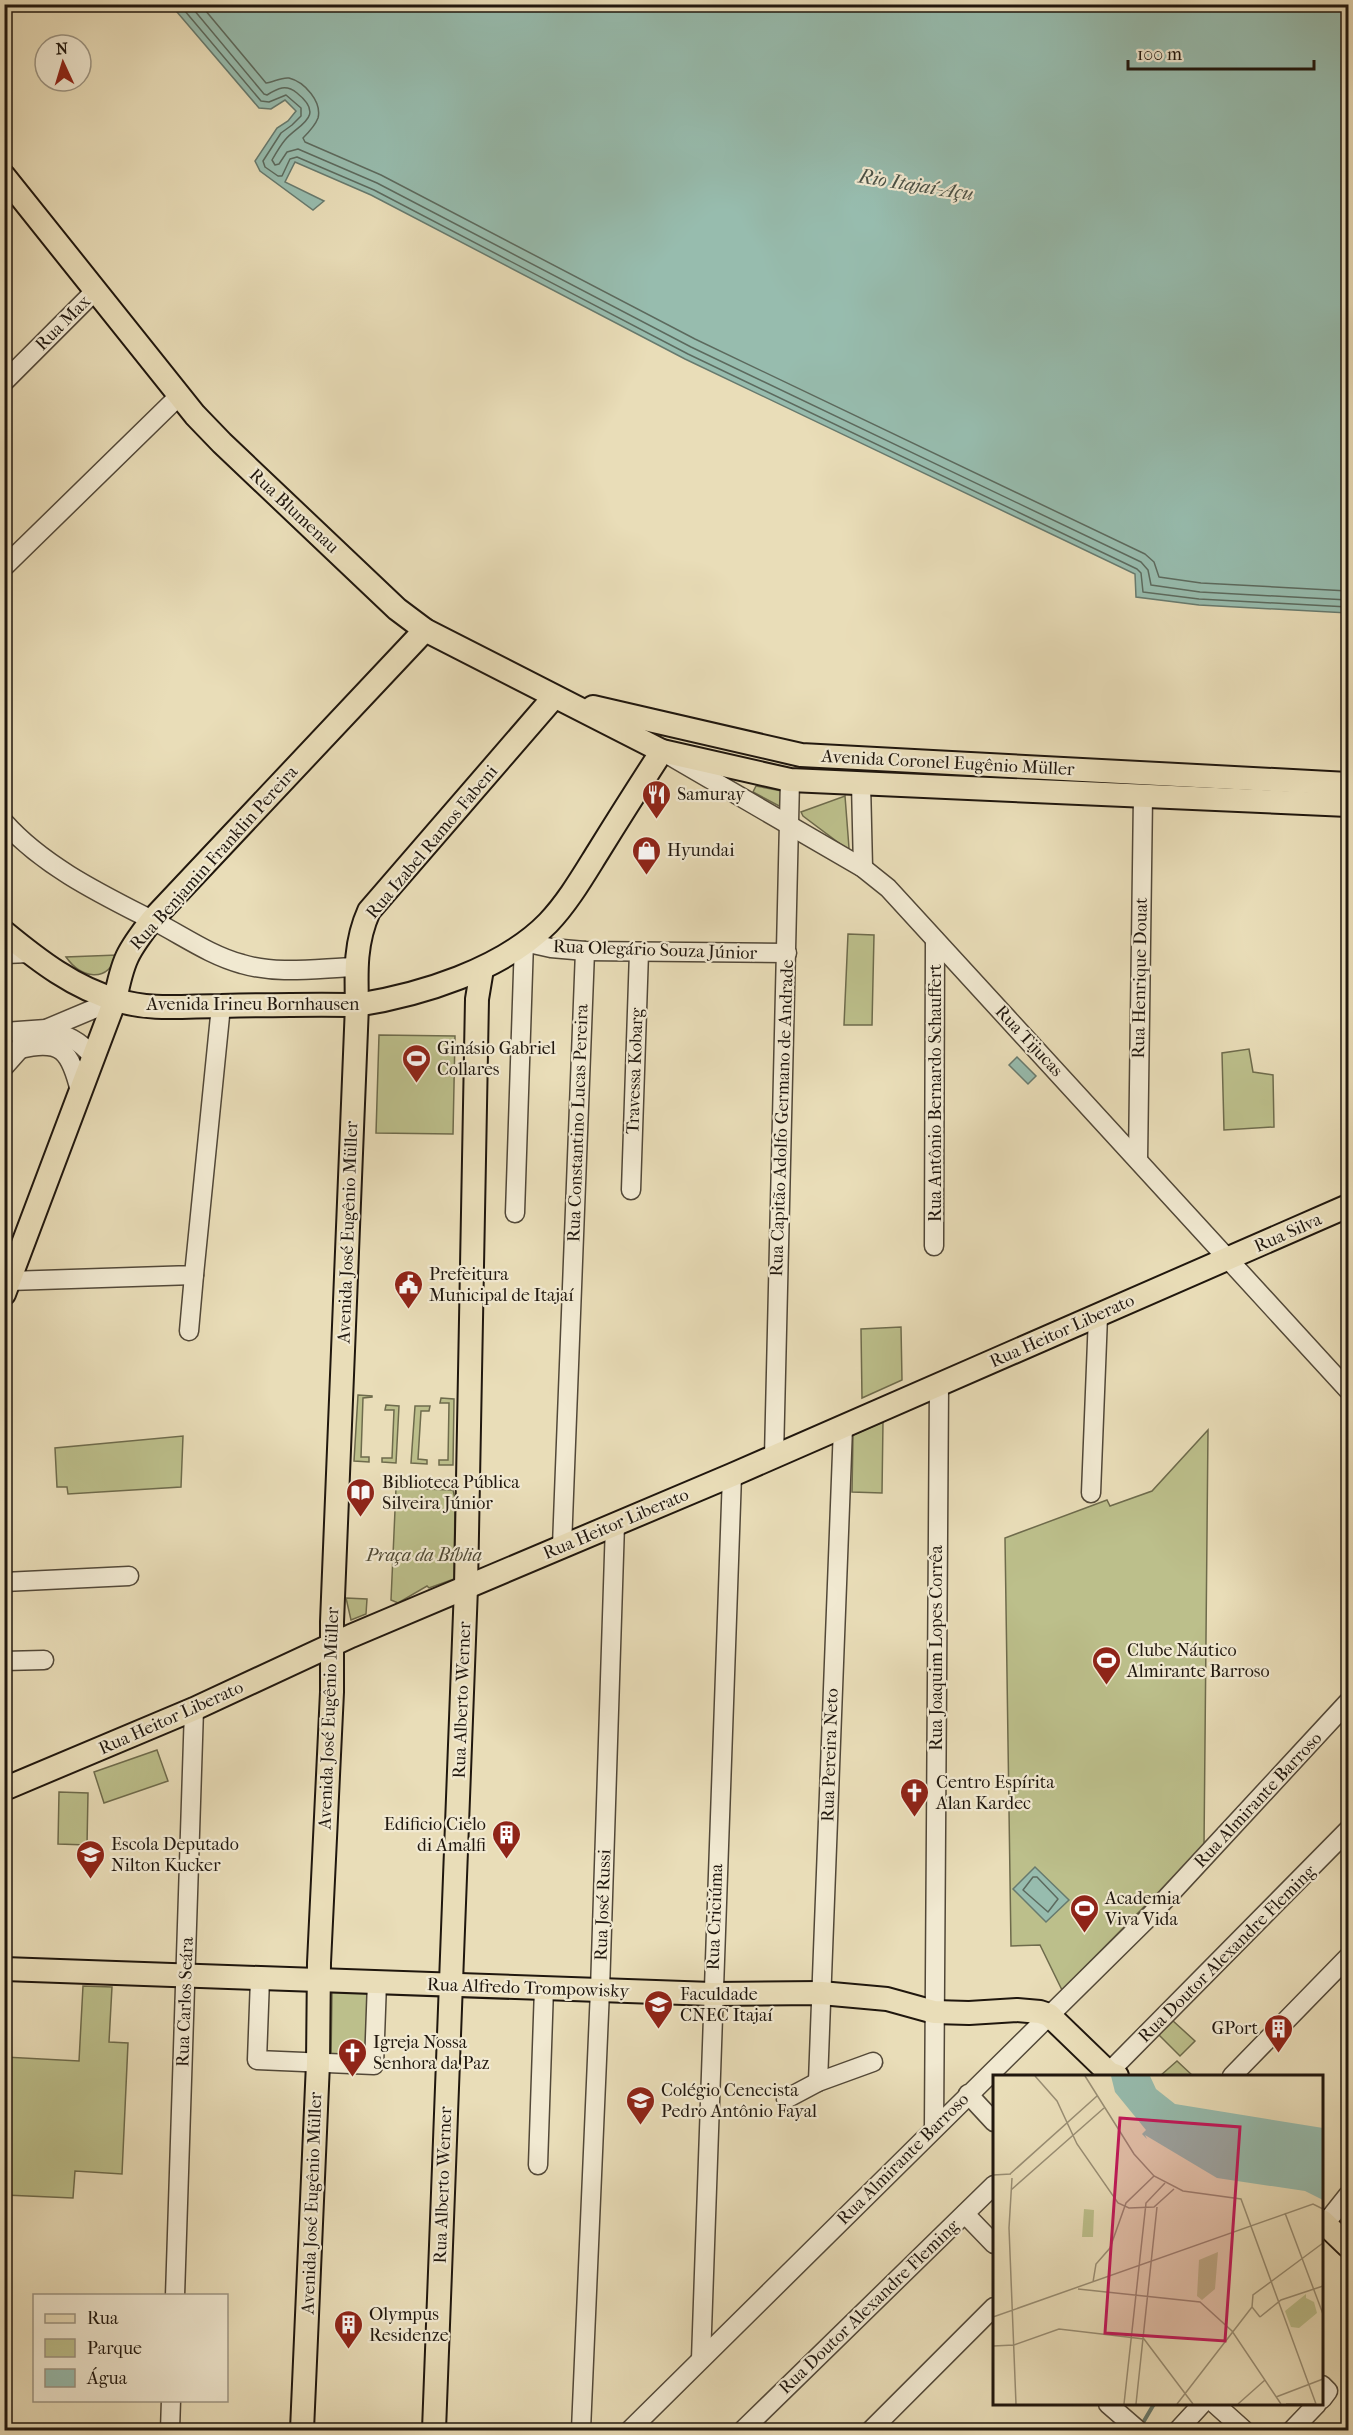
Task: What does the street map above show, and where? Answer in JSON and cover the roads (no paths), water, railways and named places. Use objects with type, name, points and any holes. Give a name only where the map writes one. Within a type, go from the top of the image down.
[{"type":"main road","name":"Rua Blumenau","points":[[4,176],[179,396],[230,451],[397,609],[425,630],[662,751]]},
{"type":"main road","name":"Rua Benjamin Franklin Pereira","points":[[6,1290],[115,1000],[120,971],[129,950],[152,920],[425,630]]},
{"type":"main road","name":"Avenida Coronel Eugênio Müller","points":[[554,697],[801,755],[1348,784]]},
{"type":"main road","name":"Rua Izabel Ramos Fabeni","points":[[357,1005],[356,967],[359,936],[369,911],[554,697]]},
{"type":"main road","name":"Avenida Coronel Eugênio Müller","points":[[662,751],[790,780],[1348,805]]},
{"type":"main road","name":"Avenida Irineu Bornhausen","points":[[4,932],[74,981],[115,1000],[133,1005],[160,1007],[357,1005],[378,1002],[482,969],[547,924],[571,895],[662,751]]},
{"type":"main road","name":"Rua Alberto Werner","points":[[434,2430],[466,1587],[477,999],[482,969]]},
{"type":"main road","name":"Avenida José Eugênio Müller","points":[[302,2430],[318,2063],[319,1980],[357,1005]]},
{"type":"main road","name":"Rua Silva","points":[[1228,1259],[1348,1206]]},
{"type":"main road","name":"Rua Heitor Liberato","points":[[4,1789],[194,1709],[332,1645],[774,1457],[1228,1259]]},
{"type":"main road","name":"Rua Alfredo Trompowisky","points":[[4,1969],[712,1994],[821,1993],[887,1999],[934,2012],[969,2013],[1017,2010],[1049,2015]]},
{"type":"main road","points":[[1049,2015],[1110,2075]]},
{"type":"main road","points":[[1323,2222],[1348,2246]]},
{"type":"street","name":"Rua Max","points":[[4,381],[96,290]]},
{"type":"street","points":[[4,567],[179,396]]},
{"type":"street","name":"Rua Tijucas","points":[[662,751],[863,868],[888,888],[1348,1390]]},
{"type":"street","name":"Rua Capitão Adolfo Germano de Andrade","points":[[774,1457],[790,780]]},
{"type":"street","points":[[861,783],[863,868]]},
{"type":"street","name":"Rua Henrique Douat","points":[[1137,1160],[1143,796]]},
{"type":"street","points":[[4,822],[37,852],[77,879],[210,952],[243,965],[285,971],[356,967]]},
{"type":"street","name":"Rua Antônio Bernardo Schauffert","points":[[934,1246],[935,939]]},
{"type":"street","points":[[515,1213],[524,942]]},
{"type":"street","name":"Rua Olegário Souza Júnior","points":[[524,942],[551,948],[585,951],[787,953]]},
{"type":"street","name":"Rua Constantino Lucas Pereira","points":[[562,1546],[585,951]]},
{"type":"street","name":"Travessa Kobarg","points":[[631,1190],[639,952]]},
{"type":"street","points":[[4,954],[31,953]]},
{"type":"street","points":[[15,1038],[46,1029],[115,1000]]},
{"type":"street","points":[[189,1331],[221,1006]]},
{"type":"street","points":[[46,1029],[64,1034],[82,1044],[93,1057]]},
{"type":"street","points":[[4,1067],[15,1038]]},
{"type":"street","points":[[15,1038],[56,1047],[74,1065],[80,1090]]},
{"type":"street","points":[[6,1290],[194,1275]]},
{"type":"street","points":[[1092,1493],[1098,1316]]},
{"type":"street","name":"Rua Joaquim Lopes Corrêa","points":[[934,2128],[939,1385]]},
{"type":"street","name":"Rua Pereira Neto","points":[[818,2082],[843,1427]]},
{"type":"street","name":"Rua Criciúma","points":[[701,2359],[732,1475]]},
{"type":"street","name":"Rua José Russi","points":[[581,2430],[600,1990],[615,1524]]},
{"type":"street","points":[[4,1582],[129,1576]]},
{"type":"street","points":[[4,1661],[44,1660]]},
{"type":"street","name":"Rua Almirante Barroso","points":[[630,2430],[1148,1918],[1348,1702]]},
{"type":"street","name":"Rua Carlos Seára","points":[[174,2294],[194,1709]]},
{"type":"street","name":"Rua Doutor Alexandre Fleming","points":[[1110,2075],[1348,1830]]},
{"type":"street","points":[[1233,2075],[1348,1957]]},
{"type":"street","points":[[260,1979],[257,2060],[374,2065],[377,1982]]},
{"type":"street","points":[[538,2165],[544,1988]]},
{"type":"street","points":[[786,2099],[818,2082],[873,2062]]},
{"type":"street","points":[[968,2094],[993,2121]]},
{"type":"street","name":"Rua Doutor Alexandre Fleming","points":[[743,2430],[993,2186]]},
{"type":"street","points":[[1323,2222],[1348,2194]]},
{"type":"street","points":[[965,2214],[993,2243]]},
{"type":"street","points":[[871,2430],[993,2308]]},
{"type":"street","points":[[170,2430],[171,2402]]},
{"type":"street","points":[[1110,2405],[1138,2430]]},
{"type":"street","points":[[1178,2430],[1200,2405]]},
{"type":"street","points":[[1217,2405],[1244,2430]]},
{"type":"street","points":[[1292,2430],[1315,2405]]},
{"type":"water","name":"Rio Itajaí-Açu","points":[[171,5],[1348,5],[1348,613],[1199,605],[1136,597],[1135,574],[685,359],[371,195],[295,162],[285,182],[324,201],[313,210],[260,171],[255,161],[277,128],[288,121],[296,111],[285,100],[271,109],[259,108]]},
{"type":"water","points":[[1017,1057],[1036,1076],[1028,1084],[1009,1065]]},
{"type":"water","points":[[1035,1867],[1069,1900],[1046,1922],[1013,1889]]},
{"type":"waterway","points":[[1141,2426],[1153,2405]]},
{"type":"place","name":"Samuray","points":[[656,820]]},
{"type":"place","name":"Hyundai","points":[[646,876]]},
{"type":"place","name":"Ginásio Gabriel Collares","points":[[416,1084]]},
{"type":"place","name":"Prefeitura Municipal de Itajaí","points":[[408,1310]]},
{"type":"place","name":"Biblioteca Pública Silveira Júnior","points":[[361,1518]]},
{"type":"place","name":"Clube Náutico Almirante Barroso","points":[[1106,1686]]},
{"type":"place","name":"Centro Espírita Alan Kardec","points":[[915,1818]]},
{"type":"place","name":"Edificio Cielo di Amalfi","points":[[507,1860]]},
{"type":"place","name":"Escola Deputado Nilton Kucker","points":[[90,1880]]},
{"type":"place","name":"Academia Viva Vida","points":[[1084,1934]]},
{"type":"place","name":"Faculdade CNEC Itajaí","points":[[659,2030]]},
{"type":"place","name":"GPort","points":[[1279,2054]]},
{"type":"place","name":"Igreja Nossa Senhora da Paz","points":[[352,2078]]},
{"type":"place","name":"Colégio Cenecista Pedro Antônio Fayal","points":[[640,2126]]},
{"type":"place","name":"Olympus Residenze","points":[[348,2350]]},
{"type":"park label","name":"Praça da Bíblia","points":[[424,1555]]}]
